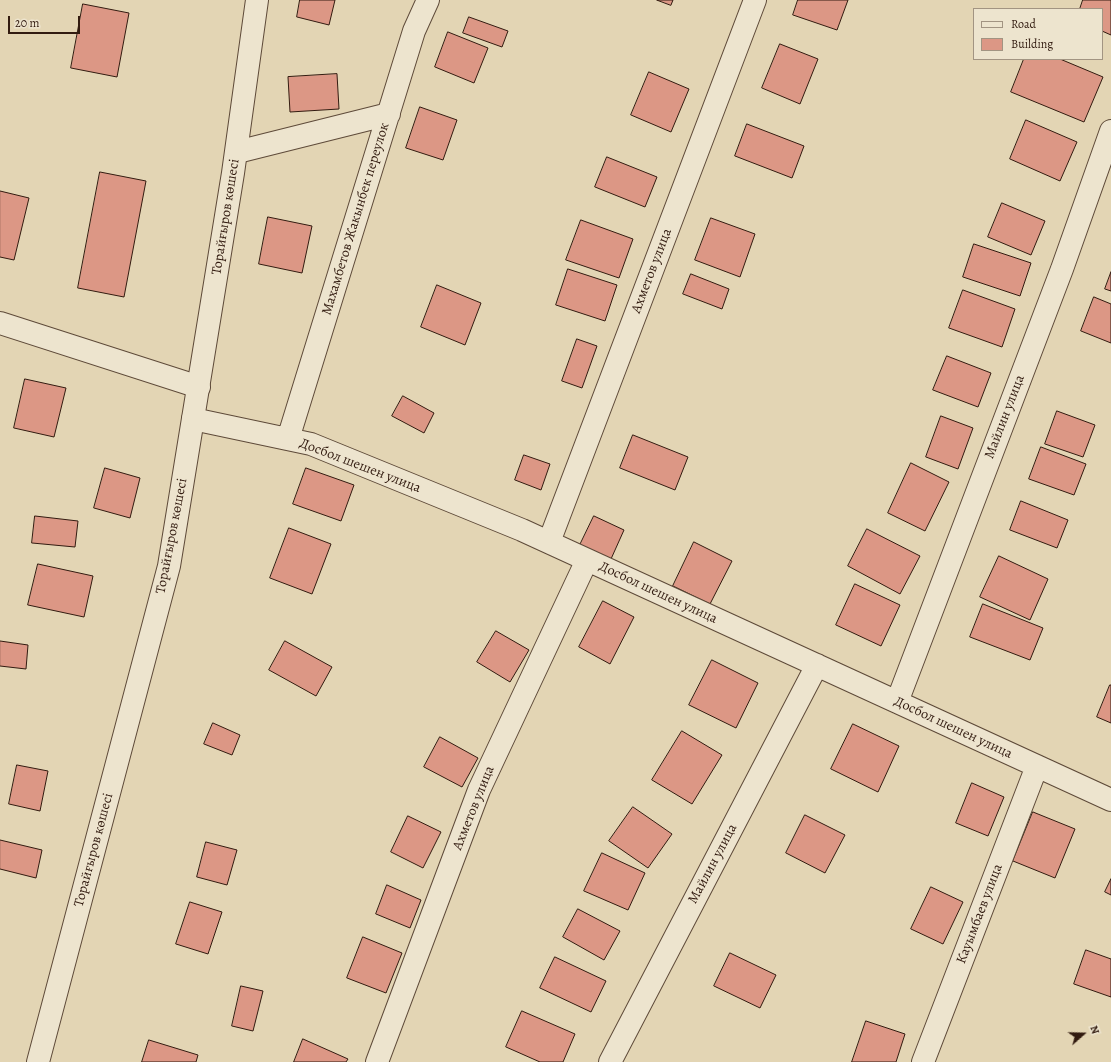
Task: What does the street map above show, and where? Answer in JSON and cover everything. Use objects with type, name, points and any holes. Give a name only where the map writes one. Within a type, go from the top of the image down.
[{"type":"street","name":"Торайғыров көшесі","points":[[38,1062],[169,566],[236,152],[257,0]]},
{"type":"street","name":"Махамбетов Жакынбек переулок","points":[[288,439],[414,31],[428,0]]},
{"type":"street","name":"Ахметов улица","points":[[549,542],[755,0]]},
{"type":"street","points":[[236,152],[389,114]]},
{"type":"street","name":"Майлин улица","points":[[897,702],[1062,269],[1111,131]]},
{"type":"street","points":[[0,323],[199,387]]},
{"type":"street","name":"Досбол шешен улица","points":[[193,419],[311,444],[522,530],[1111,800]]},
{"type":"street","name":"Ахметов улица","points":[[377,1062],[479,790],[587,560]]},
{"type":"street","name":"Майлин улица","points":[[610,1062],[817,665]]},
{"type":"street","name":"Кауымбаев улица","points":[[923,1062],[1037,766]]},
{"type":"building","points":[[300,0],[335,0],[329,25],[297,17]]},
{"type":"building","points":[[657,0],[673,0],[671,5]]},
{"type":"building","points":[[798,0],[848,0],[837,30],[793,15]]},
{"type":"building","points":[[1083,0],[1111,0],[1111,35],[1103,31],[1103,8],[1080,8]]},
{"type":"building","points":[[83,4],[129,13],[117,77],[71,68]]},
{"type":"building","points":[[469,17],[508,31],[502,47],[463,33]]},
{"type":"building","points":[[448,32],[488,48],[474,83],[435,67]]},
{"type":"building","points":[[780,44],[818,59],[800,104],[762,88]]},
{"type":"building","points":[[1024,60],[1062,60],[1103,77],[1084,122],[1011,92]]},
{"type":"building","points":[[649,72],[689,89],[671,132],[631,115]]},
{"type":"building","points":[[337,74],[339,109],[290,112],[288,77]]},
{"type":"building","points":[[420,107],[457,120],[443,160],[406,148]]},
{"type":"building","points":[[1026,120],[1077,142],[1060,181],[1010,159]]},
{"type":"building","points":[[747,124],[804,146],[792,178],[735,156]]},
{"type":"building","points":[[607,157],[657,177],[645,207],[595,187]]},
{"type":"building","points":[[100,172],[146,181],[124,297],[78,288]]},
{"type":"building","points":[[0,191],[29,198],[14,260],[0,257]]},
{"type":"building","points":[[1002,203],[1045,221],[1031,255],[988,237]]},
{"type":"building","points":[[268,217],[312,226],[302,273],[259,264]]},
{"type":"building","points":[[711,218],[755,234],[740,277],[695,260]]},
{"type":"building","points":[[581,220],[633,239],[619,278],[566,260]]},
{"type":"building","points":[[974,244],[1031,263],[1020,296],[963,277]]},
{"type":"building","points":[[568,269],[617,285],[605,321],[556,305]]},
{"type":"building","points":[[1111,272],[1111,291],[1105,289]]},
{"type":"building","points":[[691,274],[729,289],[722,309],[683,294]]},
{"type":"building","points":[[437,285],[481,303],[465,345],[421,327]]},
{"type":"building","points":[[963,290],[1015,309],[1002,347],[949,328]]},
{"type":"building","points":[[1094,297],[1111,304],[1111,343],[1081,331]]},
{"type":"building","points":[[577,339],[597,346],[582,388],[562,381]]},
{"type":"building","points":[[947,356],[991,373],[978,407],[933,390]]},
{"type":"building","points":[[25,379],[66,388],[54,437],[14,428]]},
{"type":"building","points":[[403,396],[434,413],[424,433],[392,416]]},
{"type":"building","points":[[1057,411],[1095,425],[1083,457],[1045,444]]},
{"type":"building","points":[[941,416],[973,428],[958,469],[926,457]]},
{"type":"building","points":[[633,435],[688,457],[675,490],[620,468]]},
{"type":"building","points":[[1041,447],[1086,464],[1074,495],[1029,479]]},
{"type":"building","points":[[524,455],[550,464],[541,490],[515,480]]},
{"type":"building","points":[[911,463],[949,482],[925,531],[888,513]]},
{"type":"building","points":[[105,468],[140,478],[130,518],[94,508]]},
{"type":"building","points":[[306,468],[354,485],[341,521],[293,504]]},
{"type":"building","points":[[1021,501],[1068,520],[1057,548],[1010,530]]},
{"type":"building","points":[[35,516],[78,521],[75,547],[32,543]]},
{"type":"building","points":[[594,516],[624,530],[611,559],[580,545]]},
{"type":"building","points":[[289,528],[331,544],[312,594],[270,578]]},
{"type":"building","points":[[867,529],[920,556],[900,594],[848,566]]},
{"type":"building","points":[[694,542],[732,561],[710,604],[673,586]]},
{"type":"building","points":[[999,556],[1048,579],[1030,620],[980,597]]},
{"type":"building","points":[[38,564],[93,576],[84,617],[28,605]]},
{"type":"building","points":[[855,584],[900,605],[881,646],[836,625]]},
{"type":"building","points":[[603,601],[634,617],[610,664],[579,647]]},
{"type":"building","points":[[983,604],[1043,628],[1030,660],[970,637]]},
{"type":"building","points":[[496,631],[529,650],[510,682],[477,662]]},
{"type":"building","points":[[0,641],[28,645],[26,669],[0,666]]},
{"type":"building","points":[[285,641],[332,667],[316,696],[269,670]]},
{"type":"building","points":[[712,660],[758,683],[736,728],[689,705]]},
{"type":"building","points":[[1111,685],[1111,723],[1097,717]]},
{"type":"building","points":[[213,723],[240,735],[232,755],[204,744]]},
{"type":"building","points":[[853,724],[899,746],[878,792],[831,769]]},
{"type":"building","points":[[682,731],[722,755],[692,804],[652,780]]},
{"type":"building","points":[[440,737],[478,758],[462,787],[424,767]]},
{"type":"building","points":[[17,765],[48,771],[40,811],[9,804]]},
{"type":"building","points":[[972,783],[1004,797],[988,836],[956,823]]},
{"type":"building","points":[[633,807],[672,834],[648,868],[609,841]]},
{"type":"building","points":[[1033,812],[1075,829],[1055,878],[1013,861]]},
{"type":"building","points":[[805,815],[845,835],[825,873],[786,853]]},
{"type":"building","points":[[408,816],[441,832],[423,868],[391,852]]},
{"type":"building","points":[[0,840],[42,850],[36,878],[0,869]]},
{"type":"building","points":[[206,842],[237,850],[227,885],[197,877]]},
{"type":"building","points":[[602,853],[645,873],[628,910],[584,891]]},
{"type":"building","points":[[1111,879],[1111,895],[1105,892]]},
{"type":"building","points":[[387,885],[421,900],[410,928],[376,914]]},
{"type":"building","points":[[931,887],[963,902],[943,944],[911,929]]},
{"type":"building","points":[[190,902],[222,912],[208,954],[176,944]]},
{"type":"building","points":[[578,909],[620,931],[604,960],[563,937]]},
{"type":"building","points":[[363,937],[402,953],[386,993],[347,978]]},
{"type":"building","points":[[1086,950],[1111,959],[1111,997],[1074,984]]},
{"type":"building","points":[[730,953],[776,975],[760,1008],[714,986]]},
{"type":"building","points":[[555,957],[606,981],[591,1012],[540,988]]},
{"type":"building","points":[[241,986],[263,991],[253,1031],[232,1026]]},
{"type":"building","points":[[522,1011],[575,1034],[563,1062],[540,1062],[506,1047]]},
{"type":"building","points":[[866,1021],[905,1034],[896,1062],[852,1062]]},
{"type":"building","points":[[303,1039],[348,1059],[346,1062],[294,1062]]},
{"type":"building","points":[[149,1040],[198,1055],[196,1062],[142,1062]]}]
